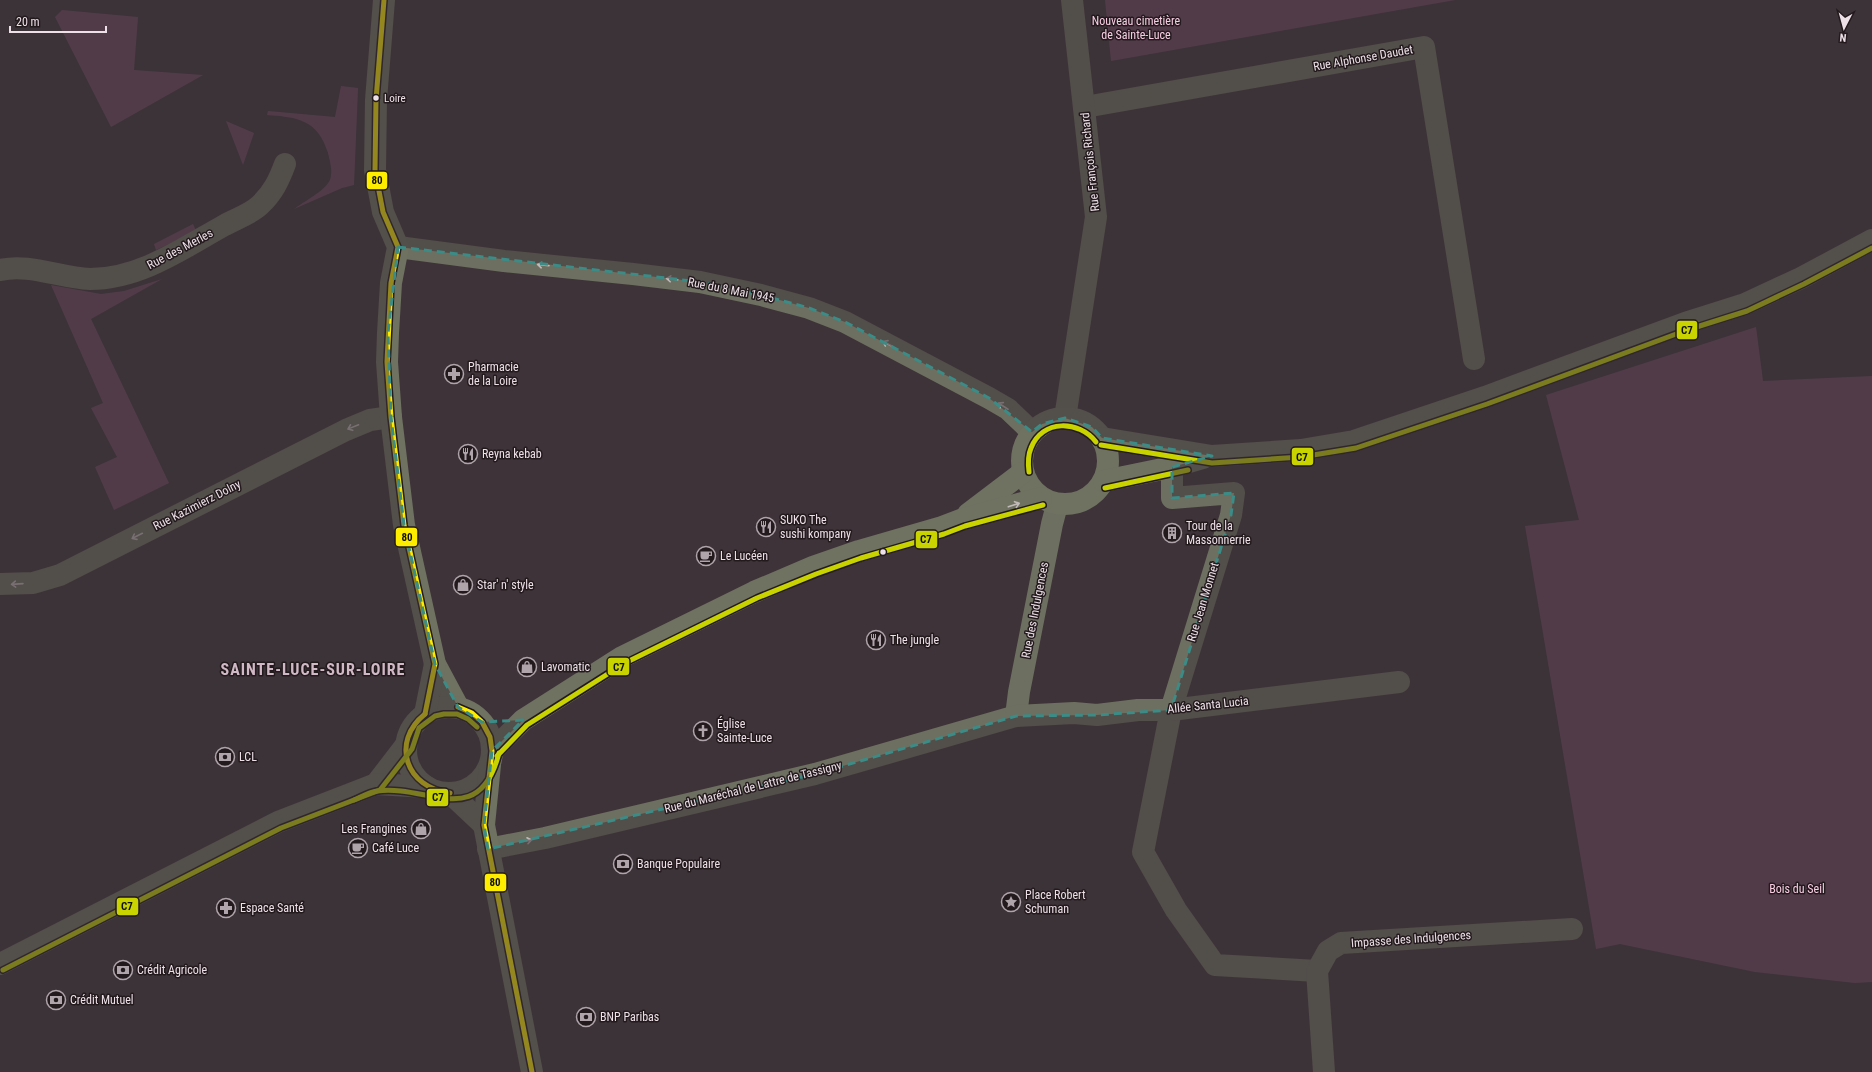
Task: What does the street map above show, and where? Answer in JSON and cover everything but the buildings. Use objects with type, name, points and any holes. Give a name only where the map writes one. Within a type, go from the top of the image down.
[{"type":"street","points":[[384,0],[376,100],[375,170],[383,212],[398,247],[391,283],[388,332],[387,362],[391,417],[404,525],[435,664],[458,707]]},
{"type":"street","name":"Rue François Richard","points":[[1065,418],[1096,217],[1072,0]]},
{"type":"street","name":"Rue Alphonse Daudet","points":[[1084,107],[1424,47],[1474,359]]},
{"type":"street","name":"Rue des Merles","points":[[0,270],[9,268],[31,269],[69,278],[114,278],[154,265],[259,206],[277,185],[285,164]]},
{"type":"street","points":[[1104,481],[1172,467],[1212,456],[1301,450],[1354,441],[1485,397],[1685,323],[1745,304],[1801,278],[1872,240]]},
{"type":"street","name":"Rue du 8 Mai 1945","points":[[398,247],[504,261],[700,282],[761,295],[810,308],[845,322],[989,398],[1008,409],[1032,432]]},
{"type":"street","name":"Rue Kazimierz Dolny","points":[[0,584],[33,582],[60,575],[346,430],[370,420],[391,417]]},
{"type":"street","points":[[532,1072],[484,825],[491,758],[490,737],[482,722],[472,713],[458,707],[443,707],[426,714],[414,723],[409,733],[406,745],[406,758],[411,770],[418,780],[427,787],[438,792],[450,793],[461,791],[472,786],[483,777],[491,758],[523,720],[622,657],[754,592],[813,567],[859,551],[942,527],[962,519],[1049,501],[1071,504],[1084,500],[1096,492],[1104,481],[1108,467],[1108,452],[1102,438],[1092,427],[1079,420],[1065,418],[1053,419],[1042,424],[1032,432],[1024,444],[1021,458],[1022,473],[1026,483],[1049,501]]},
{"type":"street","points":[[1102,438],[1212,456]]},
{"type":"street","name":"Rue Jean Monnet","points":[[1170,710],[1231,515],[1234,493],[1172,498],[1172,467]]},
{"type":"street","points":[[962,519],[1022,473]]},
{"type":"street","name":"Rue des Indulgences","points":[[1016,716],[1019,692],[1052,524],[1049,501]]},
{"type":"street","points":[[426,714],[435,664]]},
{"type":"street","name":"Allée Santa Lucia","points":[[1016,716],[1074,713],[1097,715],[1138,710],[1170,710],[1399,682]]},
{"type":"street","points":[[1170,710],[1143,852],[1176,910],[1215,965],[1317,971],[1324,1072]]},
{"type":"street","name":"Rue du Maréchal de Lattre de Tassigny","points":[[488,849],[545,838],[687,803],[815,774],[1016,716]]},
{"type":"street","points":[[482,722],[523,720]]},
{"type":"street","points":[[376,784],[406,745]]},
{"type":"street","points":[[0,964],[278,822],[376,784],[427,787]]},
{"type":"street","points":[[450,793],[484,825]]},
{"type":"street","name":"Impasse des Indulgences","points":[[1317,971],[1328,951],[1341,943],[1572,929]]},
{"type":"highlighted area","points":[[398,247],[700,282],[761,295],[809,308],[845,322],[989,398],[1032,432],[1042,424],[1065,418],[1092,427],[1102,438],[1212,456],[1172,467],[1172,498],[1234,493],[1231,515],[1171,710],[1097,715],[1016,716],[815,774],[488,849],[484,825],[492,751],[523,720],[482,722],[458,707],[435,664],[404,525],[391,417],[388,333]]},
{"type":"green space","name":"Nouveau cimetière de Sainte-Luce","points":[[1105,0],[1455,0],[1111,61]]},
{"type":"green space","points":[[62,10],[138,17],[134,70],[203,75],[111,127],[55,17]]},
{"type":"green space","points":[[341,86],[358,88],[354,185],[342,188],[294,209],[324,188],[330,180],[331,170],[328,153],[319,133],[305,122],[288,117],[267,115],[268,111],[335,117]]},
{"type":"green space","points":[[226,121],[254,133],[243,165]]},
{"type":"green space","points":[[193,224],[196,231],[156,250],[154,244]]},
{"type":"green space","points":[[162,279],[91,319],[169,483],[114,510],[95,467],[117,457],[91,408],[103,403],[51,285],[101,294],[124,291]]},
{"type":"green space","name":"Bois du Seil","points":[[1756,327],[1763,381],[1872,376],[1872,982],[1855,983],[1755,972],[1620,944],[1596,949],[1525,526],[1579,520],[1546,395]]},
{"type":"transit line","name":"80","points":[[384,0],[376,100],[375,170],[383,212],[398,247],[391,283],[387,362],[391,417],[404,525],[435,664],[425,714]]},
{"type":"transit line","name":"C7","points":[[1101,445],[1212,463],[1301,457],[1356,448],[1487,404],[1687,330],[1747,311],[1804,284],[1872,248]]},
{"type":"transit line","name":"C7","points":[[1029,472],[1028,460],[1031,448],[1036,439],[1043,432],[1061,426],[1071,427],[1089,435],[1096,442]]},
{"type":"transit line","name":"C7","points":[[1105,488],[1188,470]]},
{"type":"transit line","name":"C7","points":[[497,756],[527,725],[625,663],[757,598],[816,574],[861,558],[944,534],[965,526],[1043,505]]},
{"type":"transit line","name":"80","points":[[458,707],[472,713],[482,722],[490,737],[492,751],[484,825],[532,1072]]},
{"type":"transit line","name":"80","points":[[425,714],[414,725],[408,737],[406,750],[408,762],[414,773],[423,782],[435,789],[450,793]]},
{"type":"transit line","name":"C7","points":[[3,970],[281,828],[380,790],[412,749],[419,728],[435,716],[457,714],[468,719],[477,727]]},
{"type":"transit line","name":"C7","points":[[354,800],[368,793],[377,791],[415,793],[450,799],[465,797],[479,791],[490,777],[499,753]]},
{"type":"place","name":"Loire","points":[[376,98]]},
{"type":"place","name":"Pharmacie de la Loire","points":[[454,374]]},
{"type":"place","name":"Reyna kebab","points":[[468,454]]},
{"type":"place","name":"SUKO The sushi kompany","points":[[766,527]]},
{"type":"place","name":"Tour de la Massonnerrie","points":[[1172,533]]},
{"type":"place","name":"Le Lucéen","points":[[706,556]]},
{"type":"place","name":"Star' n' style","points":[[463,585]]},
{"type":"place","name":"The jungle","points":[[876,640]]},
{"type":"place","name":"Lavomatic","points":[[527,667]]},
{"type":"place","name":"Église Sainte-Luce","points":[[703,731]]},
{"type":"place","name":"LCL","points":[[225,757]]},
{"type":"place","name":"Les Frangines","points":[[421,829]]},
{"type":"place","name":"Café Luce","points":[[358,848]]},
{"type":"place","name":"Banque Populaire","points":[[623,864]]},
{"type":"place","name":"Place Robert Schuman","points":[[1011,902]]},
{"type":"place","name":"Espace Santé","points":[[226,908]]},
{"type":"place","name":"Crédit Agricole","points":[[123,970]]},
{"type":"place","name":"Crédit Mutuel","points":[[56,1000]]},
{"type":"place","name":"BNP Paribas","points":[[586,1017]]},
{"type":"district","name":"SAINTE-LUCE-SUR-LOIRE","points":[[313,669]]}]
